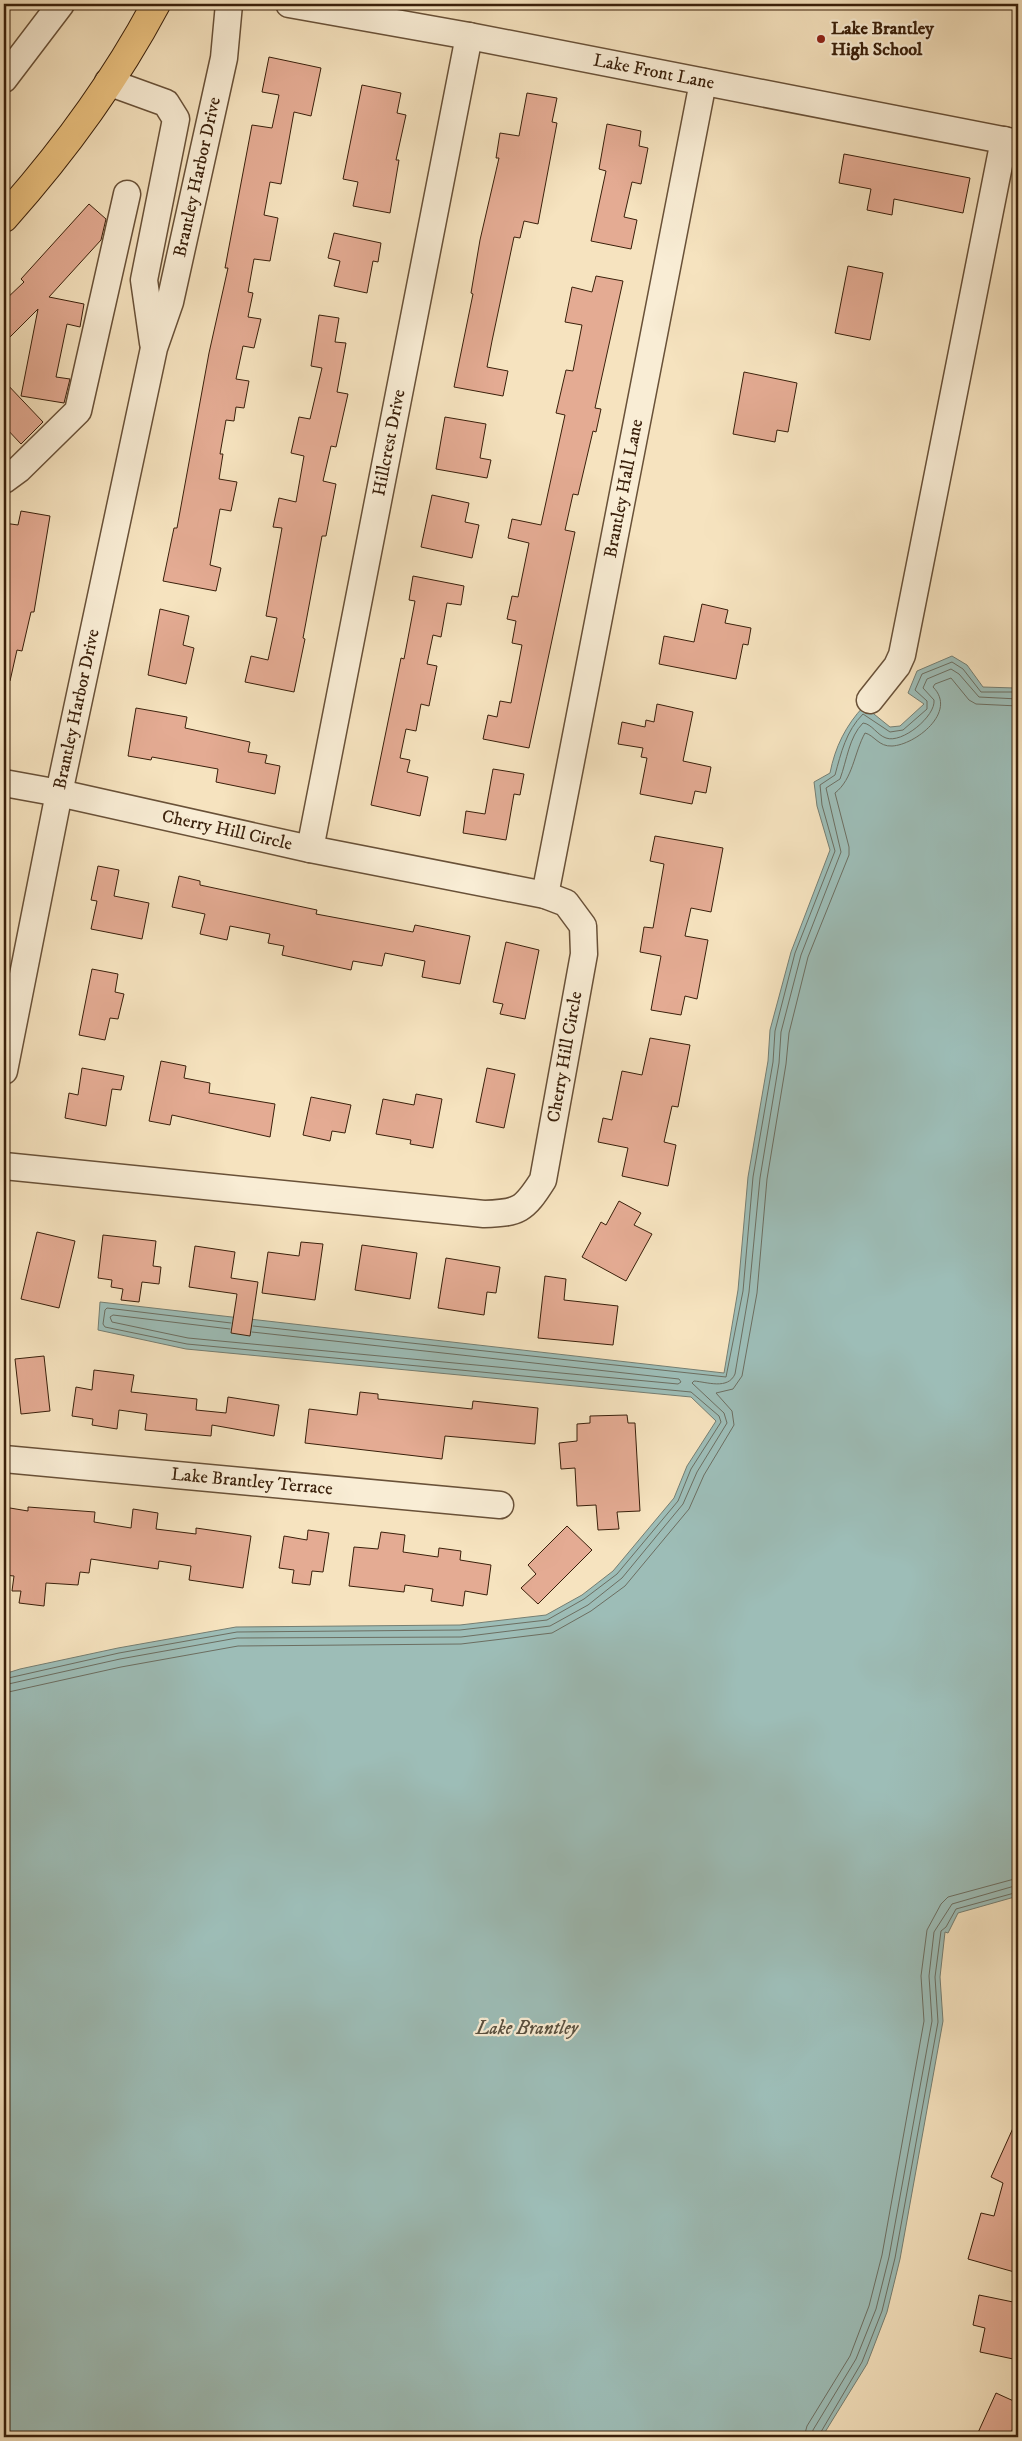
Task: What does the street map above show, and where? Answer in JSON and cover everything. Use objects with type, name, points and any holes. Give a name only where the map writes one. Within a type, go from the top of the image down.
[{"type":"main road","points":[[4,218],[58,153],[108,82],[156,4]]},
{"type":"street","points":[[4,80],[61,4]]},
{"type":"street","name":"Brantley Harbor Drive","points":[[4,1071],[59,792],[154,348],[170,302],[219,78],[229,4]]},
{"type":"street","name":"Lake Front Lane","points":[[289,4],[469,36],[1011,141]]},
{"type":"street","name":"Hillcrest Drive","points":[[310,849],[469,36]]},
{"type":"street","name":"Brantley Harbor Drive","points":[[108,82],[166,103],[176,119],[144,280],[154,348]]},
{"type":"street","name":"Brantley Hall Lane","points":[[545,895],[703,82]]},
{"type":"street","points":[[870,700],[897,666],[902,655],[1011,141]]},
{"type":"street","points":[[6,474],[78,410],[127,194]]},
{"type":"street","name":"Cherry Hill Circle","points":[[4,783],[59,792],[310,849],[545,895],[566,903],[583,926],[584,954],[543,1180],[530,1201],[511,1214],[474,1214],[4,1166]]},
{"type":"street","name":"Lake Brantley Terrace","points":[[4,1459],[500,1505]]},
{"type":"water","name":"Lake Brantley","points":[[952,656],[967,665],[983,687],[1015,688],[1018,686],[1018,1896],[958,1913],[948,1933],[945,1932],[940,1977],[943,2021],[900,2259],[887,2312],[867,2364],[822,2437],[4,2437],[4,1674],[118,1648],[236,1627],[460,1625],[546,1615],[582,1595],[613,1571],[674,1498],[687,1466],[716,1421],[691,1397],[186,1349],[98,1330],[100,1302],[724,1373],[738,1290],[748,1177],[768,1061],[770,1030],[791,952],[830,850],[817,806],[814,782],[830,773],[842,737],[864,706],[890,727],[900,726],[924,704],[908,693],[917,671]]},
{"type":"building","points":[[269,57],[321,68],[311,116],[294,112],[281,184],[270,182],[264,215],[278,218],[270,261],[254,259],[248,292],[253,293],[248,317],[261,319],[254,348],[243,346],[236,379],[249,381],[244,408],[236,407],[234,421],[226,420],[220,454],[223,454],[219,479],[237,482],[231,511],[220,509],[210,565],[221,568],[216,591],[163,581],[174,528],[177,528],[209,353],[228,268],[225,268],[252,125],[272,128],[279,95],[262,92]]},
{"type":"building","points":[[362,85],[401,93],[397,113],[406,115],[396,160],[399,160],[390,213],[353,206],[358,182],[343,179]]},
{"type":"building","points":[[527,93],[557,98],[552,122],[557,123],[538,224],[524,221],[520,238],[514,237],[492,341],[487,367],[508,371],[503,396],[454,387],[473,294],[471,293],[480,240],[499,158],[496,158],[500,133],[519,136]]},
{"type":"building","points":[[607,124],[641,131],[639,146],[648,148],[641,184],[632,182],[624,217],[637,220],[631,249],[591,241],[606,171],[599,169]]},
{"type":"building","points":[[844,154],[970,178],[963,213],[894,199],[892,215],[867,210],[871,189],[839,183]]},
{"type":"building","points":[[89,204],[106,219],[101,240],[49,297],[84,304],[80,327],[67,324],[56,377],[70,379],[64,403],[21,396],[38,309],[4,343],[4,301],[24,282],[21,279]]},
{"type":"building","points":[[334,233],[381,243],[378,262],[373,261],[367,293],[334,286],[340,261],[328,258]]},
{"type":"building","points":[[848,266],[883,273],[870,340],[835,333]]},
{"type":"building","points":[[596,276],[623,281],[595,408],[601,409],[596,432],[593,431],[578,495],[573,494],[565,530],[575,532],[529,748],[483,739],[488,715],[497,717],[500,701],[511,703],[522,645],[512,643],[516,621],[507,619],[512,596],[518,597],[529,543],[508,538],[512,519],[541,525],[565,415],[556,413],[566,370],[573,371],[582,325],[565,322],[572,287],[592,292]]},
{"type":"building","points":[[319,315],[339,318],[335,342],[346,343],[337,392],[348,394],[336,447],[331,446],[323,481],[336,484],[326,536],[322,536],[294,692],[245,682],[251,656],[268,660],[277,618],[266,616],[282,528],[273,527],[279,498],[296,502],[304,456],[291,453],[299,417],[310,419],[322,368],[311,366]]},
{"type":"building","points":[[744,372],[797,383],[788,432],[777,430],[775,442],[733,434]]},
{"type":"building","points":[[4,381],[43,422],[21,444],[4,426]]},
{"type":"building","points":[[445,417],[486,424],[480,458],[491,460],[487,478],[436,469]]},
{"type":"building","points":[[432,495],[469,503],[465,522],[479,525],[472,558],[421,547]]},
{"type":"building","points":[[21,511],[50,516],[34,612],[31,612],[22,651],[17,650],[10,681],[4,680],[4,523],[18,525]]},
{"type":"building","points":[[413,576],[464,586],[461,605],[447,603],[441,637],[433,635],[427,664],[437,666],[429,706],[421,704],[416,731],[406,729],[400,758],[410,760],[407,772],[428,777],[420,816],[371,805],[401,658],[404,659],[415,601],[409,600]]},
{"type":"building","points":[[702,604],[728,610],[725,623],[751,628],[748,645],[743,644],[736,679],[659,664],[664,636],[694,642]]},
{"type":"building","points":[[160,609],[189,616],[183,645],[194,648],[186,684],[148,675]]},
{"type":"building","points":[[657,704],[693,712],[683,761],[711,767],[706,793],[695,791],[692,804],[640,794],[647,758],[641,757],[643,748],[618,744],[622,722],[645,727],[646,720],[654,722]]},
{"type":"building","points":[[136,708],[187,717],[185,728],[250,742],[248,752],[267,755],[265,763],[280,766],[275,794],[216,782],[218,769],[152,757],[151,760],[128,756]]},
{"type":"building","points":[[493,769],[524,774],[520,795],[514,794],[506,840],[463,833],[466,811],[485,814]]},
{"type":"building","points":[[655,836],[723,848],[711,912],[691,908],[685,936],[708,940],[697,999],[685,996],[681,1015],[651,1010],[661,956],[640,952],[644,927],[653,928],[664,864],[650,861]]},
{"type":"building","points":[[98,866],[119,870],[114,896],[149,903],[142,939],[91,929],[97,901],[91,900]]},
{"type":"building","points":[[179,876],[200,881],[200,885],[317,910],[316,914],[413,932],[415,925],[470,936],[460,984],[422,977],[425,961],[385,953],[382,966],[353,961],[351,970],[282,955],[284,946],[268,943],[270,934],[230,926],[227,940],[200,934],[205,914],[172,907]]},
{"type":"building","points":[[506,942],[539,950],[525,1019],[500,1014],[503,1004],[493,1002]]},
{"type":"building","points":[[92,969],[118,974],[115,992],[124,994],[118,1019],[110,1018],[105,1040],[79,1035]]},
{"type":"building","points":[[650,1038],[690,1045],[678,1107],[672,1106],[664,1142],[676,1145],[668,1186],[622,1176],[628,1148],[598,1142],[603,1118],[612,1120],[622,1071],[642,1075]]},
{"type":"building","points":[[161,1061],[186,1066],[184,1078],[210,1083],[209,1093],[275,1104],[270,1137],[172,1115],[170,1125],[149,1121]]},
{"type":"building","points":[[82,1068],[124,1076],[121,1090],[112,1089],[106,1126],[65,1118],[69,1093],[78,1095]]},
{"type":"building","points":[[487,1068],[515,1074],[504,1128],[476,1122]]},
{"type":"building","points":[[416,1094],[442,1099],[433,1148],[410,1144],[411,1140],[376,1134],[383,1099],[414,1105]]},
{"type":"building","points":[[311,1097],[351,1105],[345,1133],[332,1131],[330,1141],[303,1135]]},
{"type":"building","points":[[619,1201],[641,1213],[634,1225],[652,1234],[626,1281],[582,1257],[601,1222],[606,1225]]},
{"type":"building","points":[[37,1232],[75,1241],[59,1308],[21,1299]]},
{"type":"building","points":[[103,1235],[156,1241],[153,1266],[161,1267],[159,1284],[142,1282],[139,1302],[121,1300],[123,1289],[111,1287],[112,1280],[98,1278]]},
{"type":"building","points":[[301,1242],[323,1244],[315,1300],[262,1293],[268,1252],[299,1256]]},
{"type":"building","points":[[362,1245],[417,1253],[410,1299],[355,1290]]},
{"type":"building","points":[[195,1246],[235,1252],[231,1278],[258,1282],[250,1336],[231,1333],[237,1294],[189,1287]]},
{"type":"building","points":[[446,1258],[500,1267],[496,1293],[487,1292],[484,1315],[438,1308]]},
{"type":"building","points":[[545,1276],[566,1279],[564,1300],[618,1306],[613,1345],[538,1338]]},
{"type":"building","points":[[44,1356],[50,1411],[21,1414],[15,1359]]},
{"type":"building","points":[[94,1370],[134,1375],[131,1392],[197,1399],[196,1410],[226,1413],[228,1397],[279,1405],[274,1436],[212,1425],[211,1436],[145,1430],[147,1414],[119,1410],[117,1429],[92,1425],[93,1419],[72,1416],[76,1387],[92,1390]]},
{"type":"building","points":[[360,1392],[378,1394],[378,1399],[472,1409],[473,1401],[538,1408],[535,1444],[445,1436],[442,1459],[305,1443],[309,1409],[357,1415]]},
{"type":"building","points":[[627,1415],[628,1423],[635,1423],[640,1511],[617,1512],[619,1529],[598,1530],[596,1505],[577,1506],[575,1468],[561,1469],[559,1443],[577,1441],[577,1424],[590,1423],[590,1416]]},
{"type":"building","points":[[4,1507],[28,1511],[28,1507],[95,1512],[94,1522],[131,1528],[133,1509],[158,1513],[156,1529],[196,1534],[196,1528],[251,1536],[243,1588],[189,1580],[191,1566],[159,1561],[158,1569],[91,1559],[89,1573],[80,1572],[78,1585],[46,1583],[44,1606],[19,1603],[21,1591],[12,1591],[14,1576],[4,1575]]},
{"type":"building","points":[[567,1526],[592,1550],[538,1604],[521,1588],[536,1574],[528,1565]]},
{"type":"building","points":[[308,1530],[329,1533],[323,1572],[312,1571],[310,1585],[292,1583],[294,1570],[279,1568],[284,1536],[307,1540]]},
{"type":"building","points":[[381,1532],[405,1535],[403,1552],[438,1557],[439,1548],[461,1551],[460,1560],[491,1565],[487,1595],[465,1591],[463,1606],[431,1601],[433,1589],[405,1585],[404,1592],[349,1586],[354,1547],[378,1549]]},
{"type":"building","points":[[1018,2117],[1018,2273],[968,2259],[981,2213],[994,2216],[1003,2183],[991,2177]]},
{"type":"building","points":[[979,2295],[1018,2303],[1018,2360],[980,2352],[985,2328],[973,2325]]},
{"type":"building","points":[[996,2393],[1018,2403],[1018,2417],[1009,2437],[976,2437]]},
{"type":"place","name":"Lake Brantley High School","points":[[821,39]]}]
